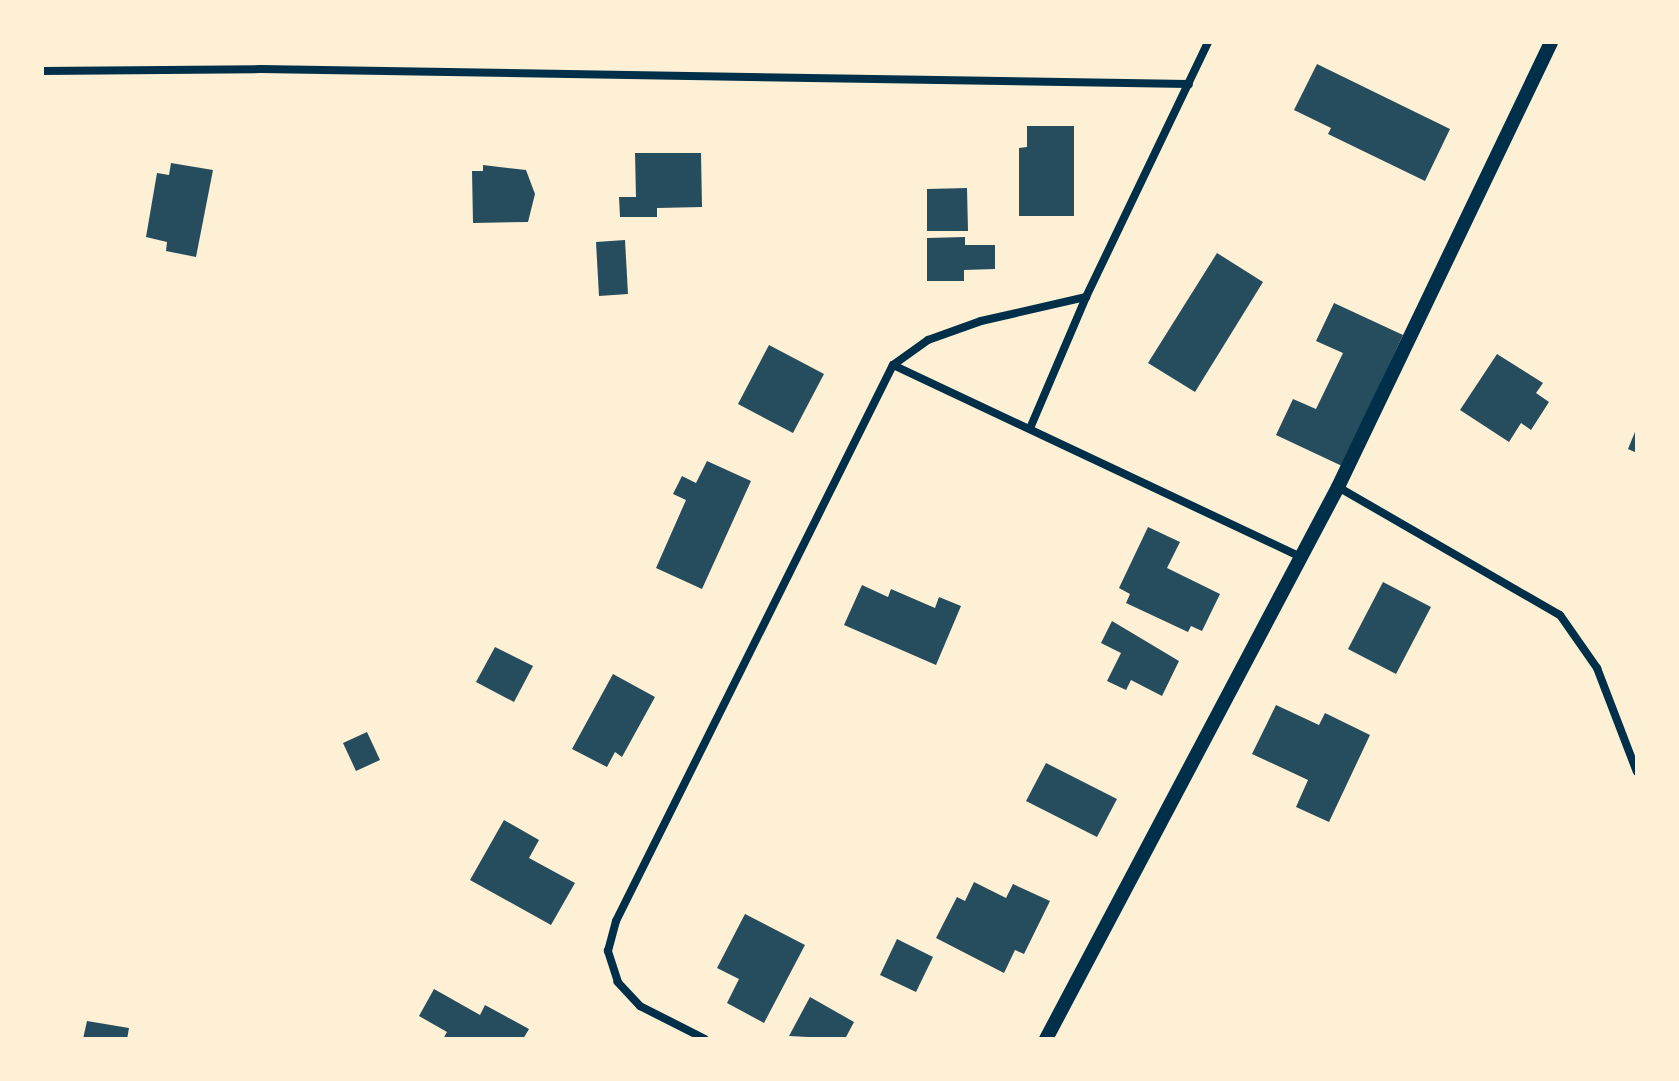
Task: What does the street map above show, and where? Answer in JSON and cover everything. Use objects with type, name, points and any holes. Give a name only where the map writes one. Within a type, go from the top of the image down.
[{"type":"street","points":[[1031,426],[1086,297],[1208,42]]},
{"type":"street","points":[[1046,1039],[1338,487],[1551,42]]},
{"type":"street","points":[[42,71],[260,69],[1189,84]]},
{"type":"street","points":[[705,1039],[640,1006],[618,982],[608,951],[616,921],[893,365],[928,340],[981,321],[1086,297]]},
{"type":"street","points":[[893,365],[1031,426],[1301,557]]},
{"type":"street","points":[[1338,487],[1560,615],[1597,668],[1637,772]]},
{"type":"building","points":[[1317,64],[1450,129],[1425,181],[1328,134],[1331,128],[1294,110]]},
{"type":"building","points":[[1027,126],[1074,126],[1074,216],[1019,216],[1019,148],[1027,147]]},
{"type":"building","points":[[635,153],[701,153],[702,207],[657,208],[657,217],[620,217],[619,197],[636,197]]},
{"type":"building","points":[[171,163],[213,170],[196,257],[166,251],[167,242],[146,237],[157,173],[169,175]]},
{"type":"building","points":[[483,165],[526,170],[535,194],[528,222],[473,223],[472,171],[483,171]]},
{"type":"building","points":[[967,188],[968,231],[927,231],[927,189]]},
{"type":"building","points":[[965,237],[965,245],[995,245],[995,269],[964,270],[964,281],[927,281],[927,238]]},
{"type":"building","points":[[625,240],[628,294],[599,296],[596,242]]},
{"type":"building","points":[[1217,253],[1263,282],[1195,392],[1148,363]]},
{"type":"building","points":[[1334,303],[1403,335],[1342,466],[1276,435],[1293,399],[1316,409],[1343,353],[1316,341]]},
{"type":"building","points":[[769,345],[824,374],[793,433],[738,404]]},
{"type":"building","points":[[1497,354],[1543,383],[1536,393],[1549,402],[1531,430],[1521,423],[1509,442],[1460,410]]},
{"type":"building","points":[[1637,427],[1637,453],[1628,449]]},
{"type":"building","points":[[707,461],[751,481],[702,589],[656,568],[686,500],[673,494],[682,476],[696,483]]},
{"type":"building","points":[[1148,527],[1180,542],[1167,568],[1220,594],[1202,631],[1191,626],[1188,632],[1126,603],[1130,594],[1119,588]]},
{"type":"building","points":[[1383,582],[1431,607],[1396,674],[1348,649]]},
{"type":"building","points":[[862,585],[888,597],[891,589],[935,608],[939,597],[961,606],[936,665],[844,625]]},
{"type":"building","points":[[1112,621],[1179,661],[1162,696],[1131,680],[1126,690],[1107,681],[1121,653],[1101,643]]},
{"type":"building","points":[[495,647],[533,666],[514,702],[476,682]]},
{"type":"building","points":[[613,674],[655,697],[622,757],[615,752],[607,767],[572,749]]},
{"type":"building","points":[[1276,705],[1319,725],[1325,713],[1370,735],[1329,822],[1296,807],[1308,780],[1252,754]]},
{"type":"building","points":[[367,732],[380,760],[356,771],[343,743]]},
{"type":"building","points":[[1046,763],[1117,799],[1097,837],[1026,801]]},
{"type":"building","points":[[504,820],[539,840],[529,858],[575,883],[551,925],[470,880]]},
{"type":"building","points":[[974,882],[1006,898],[1013,884],[1050,901],[1024,954],[1015,950],[1004,973],[936,938],[957,897],[965,901]]},
{"type":"building","points":[[745,914],[805,945],[764,1023],[727,1003],[739,979],[717,968]]},
{"type":"building","points":[[897,939],[933,957],[916,992],[880,975]]},
{"type":"building","points":[[434,989],[480,1015],[485,1005],[529,1029],[523,1039],[443,1039],[447,1032],[419,1016]]},
{"type":"building","points":[[810,997],[854,1022],[845,1039],[789,1036]]},
{"type":"building","points":[[87,1021],[129,1028],[127,1039],[83,1039]]}]
